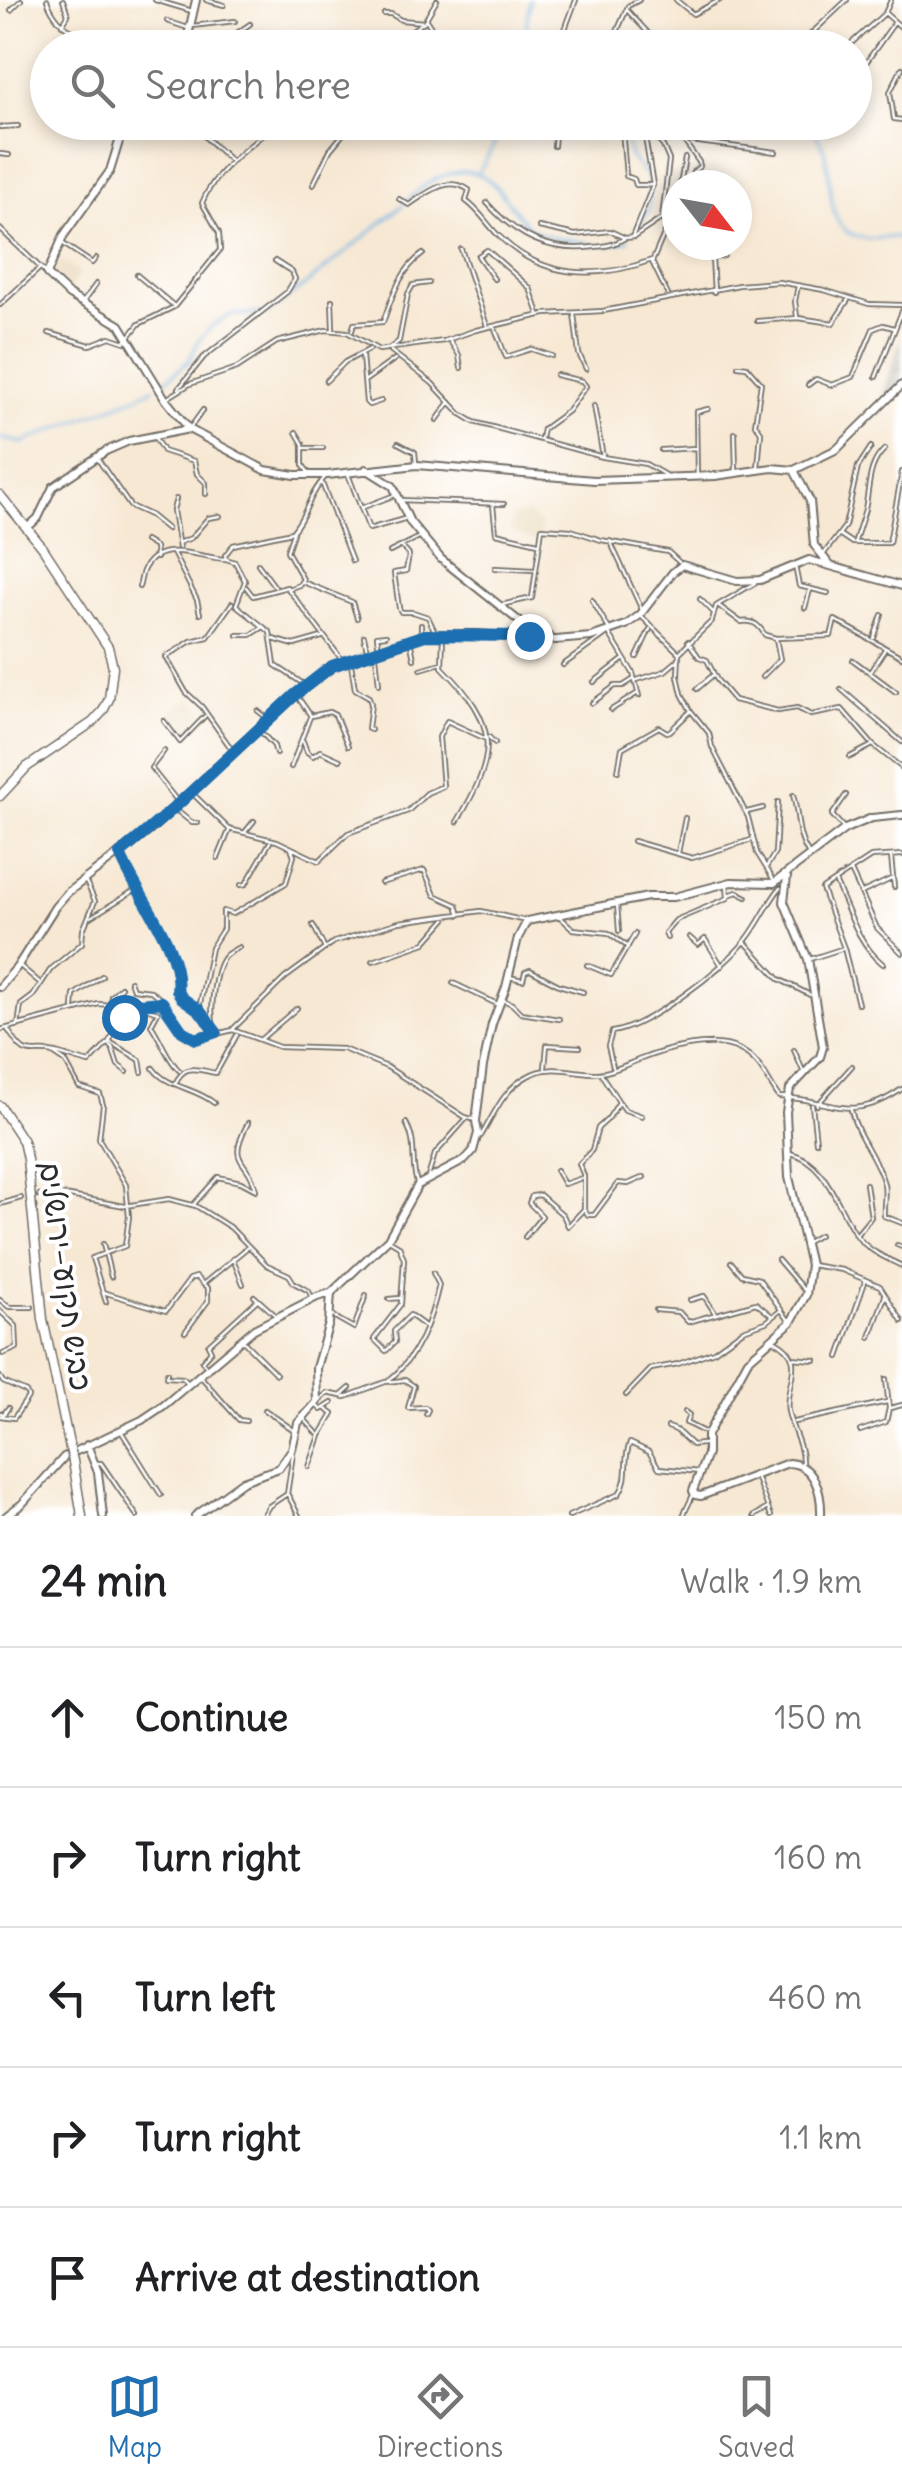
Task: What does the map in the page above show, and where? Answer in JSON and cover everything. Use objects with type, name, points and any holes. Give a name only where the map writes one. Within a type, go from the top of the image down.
[{"type":"main road","points":[[0,495],[28,527],[108,648],[113,667],[112,686],[103,711],[27,767],[1,795]]},
{"type":"main road","name":"כביש תקוע–ירושלים","points":[[0,1106],[23,1141],[27,1159],[43,1319],[84,1516]]},
{"type":"street","points":[[11,10],[22,0]]},
{"type":"street","points":[[47,0],[61,26],[71,30]]},
{"type":"street","points":[[61,26],[68,15],[63,0]]},
{"type":"street","points":[[155,0],[194,12]]},
{"type":"street","points":[[189,30],[196,0]]},
{"type":"street","points":[[206,0],[224,4]]},
{"type":"street","points":[[412,30],[425,21],[437,0]]},
{"type":"street","points":[[565,30],[576,0]]},
{"type":"street","points":[[618,30],[628,6],[639,0]]},
{"type":"street","points":[[676,0],[694,14],[720,0]]},
{"type":"street","points":[[815,30],[847,0]]},
{"type":"street","points":[[866,30],[885,13],[891,0]]},
{"type":"street","points":[[626,10],[645,30]]},
{"type":"street","points":[[885,13],[902,28]]},
{"type":"street","points":[[384,14],[425,21]]},
{"type":"street","points":[[168,21],[190,27],[235,21]]},
{"type":"street","points":[[425,21],[431,30]]},
{"type":"street","points":[[872,53],[894,23]]},
{"type":"street","points":[[241,30],[250,24]]},
{"type":"street","points":[[902,68],[890,92],[894,119],[902,120]]},
{"type":"street","points":[[0,126],[18,126]]},
{"type":"street","points":[[47,274],[84,204],[110,171],[119,140]]},
{"type":"street","points":[[208,140],[233,162]]},
{"type":"street","points":[[48,333],[90,345],[110,337],[125,342],[140,324],[174,306],[219,254],[220,233],[202,203],[212,183],[258,140]]},
{"type":"street","points":[[313,185],[338,140]]},
{"type":"street","points":[[554,146],[555,140]]},
{"type":"street","points":[[623,140],[626,176],[634,179],[636,185],[654,185]]},
{"type":"street","points":[[632,237],[654,185],[645,140]]},
{"type":"street","points":[[657,140],[669,160],[668,170]]},
{"type":"street","points":[[683,140],[700,166],[695,170]]},
{"type":"street","points":[[702,140],[776,152]]},
{"type":"street","points":[[0,154],[9,155]]},
{"type":"street","points":[[683,170],[685,158]]},
{"type":"street","points":[[399,198],[409,205],[442,186],[465,186],[469,190],[466,201],[481,212],[500,238],[553,271],[619,270],[652,260]]},
{"type":"street","points":[[487,203],[498,216],[538,244],[570,250],[614,244],[662,221]]},
{"type":"street","points":[[539,227],[575,235],[610,231],[625,238]]},
{"type":"street","points":[[0,229],[82,303],[120,325],[186,427],[264,470],[312,475],[323,480],[352,561]]},
{"type":"street","points":[[662,238],[652,260],[669,296]]},
{"type":"street","points":[[61,242],[92,263],[96,258]]},
{"type":"street","points":[[461,249],[487,328]]},
{"type":"street","points":[[494,279],[478,256],[488,250],[530,288],[540,316]]},
{"type":"street","points":[[352,334],[354,324],[383,322],[395,289],[410,264],[424,254]]},
{"type":"street","points":[[712,260],[714,292]]},
{"type":"street","points":[[166,400],[204,357],[287,292],[295,279],[292,272],[275,261]]},
{"type":"street","points":[[0,306],[40,267]]},
{"type":"street","points":[[136,274],[174,306]]},
{"type":"street","points":[[389,348],[399,341],[408,294],[413,286],[429,283]]},
{"type":"street","points":[[82,303],[96,284]]},
{"type":"street","points":[[178,390],[237,368],[278,342],[333,330],[352,334],[372,348],[389,348],[450,339],[540,316],[603,312],[669,296],[746,284],[798,285],[870,304],[902,305]]},
{"type":"street","points":[[797,318],[798,285]]},
{"type":"street","points":[[757,321],[797,318],[833,323],[849,298]]},
{"type":"street","points":[[332,300],[333,330]]},
{"type":"street","points":[[876,377],[902,311]]},
{"type":"street","points":[[573,312],[579,354],[586,369]]},
{"type":"street","points":[[808,385],[816,379],[832,386],[853,377],[876,325],[894,328]]},
{"type":"street","points":[[494,326],[506,357],[531,350],[552,356]]},
{"type":"street","points":[[450,339],[461,368]]},
{"type":"street","points":[[326,381],[345,362],[372,348]]},
{"type":"street","points":[[389,348],[474,422],[603,457],[646,464],[668,477]]},
{"type":"street","points":[[362,355],[366,380],[363,391],[369,406],[381,402]]},
{"type":"street","points":[[366,380],[396,358]]},
{"type":"street","points":[[738,366],[747,368],[761,383],[755,424],[761,432],[758,470]]},
{"type":"street","points":[[540,441],[542,429],[568,411],[586,386],[585,382],[556,375]]},
{"type":"street","points":[[302,582],[288,551],[292,532],[302,518],[309,496],[323,480],[347,472],[417,465],[570,480],[794,470],[837,449],[902,385]]},
{"type":"street","points":[[436,420],[450,402]]},
{"type":"street","points":[[594,406],[603,457]]},
{"type":"street","points":[[697,476],[696,412],[708,409]]},
{"type":"street","points":[[28,527],[38,518],[52,487],[96,457],[118,445],[186,427],[203,410]]},
{"type":"street","points":[[296,432],[302,438],[302,460],[312,475]]},
{"type":"street","points":[[735,434],[736,473]]},
{"type":"street","points":[[155,436],[163,451],[194,461],[197,474],[206,483],[206,494]]},
{"type":"street","points":[[398,443],[415,452],[417,465]]},
{"type":"street","points":[[822,556],[845,526],[858,467],[871,447]]},
{"type":"street","points":[[303,448],[323,448]]},
{"type":"street","points":[[661,450],[698,448]]},
{"type":"street","points":[[854,541],[869,479],[878,454],[885,449]]},
{"type":"street","points":[[96,457],[130,506],[167,529]]},
{"type":"street","points":[[366,469],[388,482],[421,537],[460,576],[531,634]]},
{"type":"street","points":[[794,470],[810,501],[814,545],[830,565]]},
{"type":"street","points":[[347,472],[372,531],[408,516]]},
{"type":"street","points":[[840,535],[854,541],[888,542],[902,472]]},
{"type":"street","points":[[361,508],[398,497],[504,504]]},
{"type":"street","points":[[176,499],[173,510],[180,549]]},
{"type":"street","points":[[493,504],[496,533],[538,543]]},
{"type":"street","points":[[178,543],[191,538],[208,518],[220,516]]},
{"type":"street","points":[[500,605],[532,598],[538,543],[545,528],[571,530],[668,552],[682,565],[737,581],[760,580]]},
{"type":"street","points":[[226,560],[227,550],[233,544],[292,532]]},
{"type":"street","points":[[390,552],[421,537]]},
{"type":"street","points":[[609,540],[651,628],[679,653]]},
{"type":"street","points":[[146,541],[155,547],[156,559]]},
{"type":"street","points":[[401,546],[409,555],[406,571],[394,572],[398,608],[428,617],[439,634],[442,667],[482,718],[487,737],[482,780],[457,822]]},
{"type":"street","points":[[139,586],[140,572],[156,559],[180,549],[237,564],[253,596],[302,582],[352,602],[357,618]]},
{"type":"street","points":[[172,551],[200,614]]},
{"type":"street","points":[[683,1516],[702,1472],[708,1434],[748,1360],[791,1322],[807,1290],[810,1265],[789,1177],[787,1097],[824,1047],[808,960],[788,915],[782,884],[766,866],[753,840],[746,812],[712,747],[709,732],[682,694],[679,653],[712,621],[718,605],[795,564],[809,560],[902,586]]},
{"type":"street","points":[[258,564],[276,588]]},
{"type":"street","points":[[795,564],[800,586],[828,593]]},
{"type":"street","points":[[563,665],[642,613],[672,572],[682,565]]},
{"type":"street","points":[[495,568],[536,570]]},
{"type":"street","points":[[234,752],[186,692],[166,656],[188,642],[208,637],[245,586]]},
{"type":"street","points":[[289,587],[323,636],[347,659],[356,689],[369,697],[371,730]]},
{"type":"street","points":[[805,608],[810,589]]},
{"type":"street","points":[[700,599],[714,612]]},
{"type":"street","points":[[592,600],[626,658],[638,694],[612,710]]},
{"type":"street","points":[[235,602],[273,639],[294,645],[323,636]]},
{"type":"street","points":[[718,605],[741,622],[749,620],[760,626],[765,635],[776,638],[832,636],[835,620],[902,657]]},
{"type":"street","points":[[873,639],[882,615]]},
{"type":"street","points":[[421,625],[421,636]]},
{"type":"street","points":[[238,636],[251,636],[262,627]]},
{"type":"street","points":[[637,657],[651,628]]},
{"type":"street","points":[[0,987],[19,965],[55,907],[177,806],[296,694],[347,659],[410,638],[439,634],[531,634],[578,640],[608,632]]},
{"type":"street","points":[[364,665],[378,636],[386,635]]},
{"type":"street","points":[[364,636],[379,684]]},
{"type":"street","points":[[410,638],[414,659]]},
{"type":"street","points":[[762,677],[780,659],[776,638]]},
{"type":"street","points":[[273,639],[275,665],[306,686]]},
{"type":"street","points":[[688,642],[706,660],[728,695],[778,711],[797,708],[811,715],[842,709],[873,745],[902,768]]},
{"type":"street","points":[[869,673],[886,647]]},
{"type":"street","points":[[895,652],[900,647]]},
{"type":"street","points":[[594,682],[626,658]]},
{"type":"street","points":[[592,703],[615,686],[665,671],[678,660]]},
{"type":"street","points":[[853,660],[896,692]]},
{"type":"street","points":[[421,668],[442,662]]},
{"type":"street","points":[[696,689],[714,674]]},
{"type":"street","points":[[840,689],[902,742]]},
{"type":"street","points":[[296,694],[311,716]]},
{"type":"street","points":[[258,711],[268,720]]},
{"type":"street","points":[[618,771],[622,748],[659,727],[670,731],[691,711]]},
{"type":"street","points":[[311,716],[328,712],[336,716],[348,746]]},
{"type":"street","points":[[164,722],[180,742],[206,716]]},
{"type":"street","points":[[291,767],[311,716]]},
{"type":"street","points":[[191,791],[229,829],[291,847],[319,861],[348,833],[408,811],[427,792],[443,786],[439,737],[446,721],[496,744]]},
{"type":"street","points":[[258,729],[274,746],[276,754]]},
{"type":"street","points":[[303,739],[307,752],[313,756],[320,751],[340,760]]},
{"type":"street","points":[[850,757],[873,745]]},
{"type":"street","points":[[164,751],[151,768],[182,817],[198,824]]},
{"type":"street","points":[[793,795],[799,840],[808,854]]},
{"type":"street","points":[[845,829],[832,815],[846,796]]},
{"type":"street","points":[[766,866],[776,852],[778,802]]},
{"type":"street","points":[[746,812],[763,808]]},
{"type":"street","points":[[613,1068],[608,1046],[612,1032],[630,1028],[723,966],[745,942],[782,884],[808,854],[845,829],[872,818],[902,815]]},
{"type":"street","points":[[678,855],[685,818]]},
{"type":"street","points":[[244,833],[254,821]]},
{"type":"street","points":[[218,858],[229,829]]},
{"type":"street","points":[[241,884],[254,875],[271,840]]},
{"type":"street","points":[[634,841],[692,858],[753,840]]},
{"type":"street","points":[[199,1010],[212,948],[223,930],[222,911],[233,914],[286,883],[294,856],[291,847]]},
{"type":"street","points":[[120,854],[148,912],[161,924],[178,979],[177,990],[215,1031]]},
{"type":"street","points":[[858,1004],[844,948],[822,892],[870,858],[902,854]]},
{"type":"street","points":[[892,856],[894,887]]},
{"type":"street","points":[[381,883],[424,870],[435,894],[460,907],[460,916]]},
{"type":"street","points":[[850,870],[877,928],[902,952]]},
{"type":"street","points":[[859,894],[891,879]]},
{"type":"street","points":[[834,880],[856,928],[883,964]]},
{"type":"street","points":[[18,1026],[18,1011],[51,969],[82,943],[95,901],[85,881]]},
{"type":"street","points":[[175,1084],[181,1072],[191,1068],[216,1073],[236,1032],[285,978],[334,942],[382,926],[481,912],[528,922],[727,883],[782,884]]},
{"type":"street","points":[[727,883],[728,896]]},
{"type":"street","points":[[90,917],[137,889]]},
{"type":"street","points":[[668,938],[665,933],[680,918],[737,892],[748,897]]},
{"type":"street","points":[[618,902],[619,931]]},
{"type":"street","points":[[559,914],[573,929],[609,933],[628,947]]},
{"type":"street","points":[[373,960],[424,943],[447,918]]},
{"type":"street","points":[[680,918],[684,925]]},
{"type":"street","points":[[477,1141],[483,1066],[518,938],[528,922]]},
{"type":"street","points":[[313,925],[325,949]]},
{"type":"street","points":[[587,965],[611,976],[635,934]]},
{"type":"street","points":[[689,937],[698,945],[705,939],[723,966]]},
{"type":"street","points":[[745,942],[779,979],[816,998]]},
{"type":"street","points":[[215,1031],[211,1003],[220,968],[224,956],[239,947]]},
{"type":"street","points":[[808,960],[844,948]]},
{"type":"street","points":[[19,965],[40,984]]},
{"type":"street","points":[[508,976],[521,980],[530,970],[558,985],[583,992]]},
{"type":"street","points":[[74,1010],[74,995],[102,976]]},
{"type":"street","points":[[130,981],[133,989],[151,992],[196,1039],[215,1031],[236,1032],[301,1050],[342,1049],[387,1067],[486,1128]]},
{"type":"street","points":[[453,982],[512,1004],[521,1013],[559,1019]]},
{"type":"street","points":[[112,1006],[111,996],[121,986]]},
{"type":"street","points":[[0,1030],[99,1004],[162,1002]]},
{"type":"street","points":[[136,1005],[158,1012],[152,1025],[166,1046],[171,1064],[181,1072]]},
{"type":"street","points":[[8,1030],[22,1050],[89,1062],[108,1042],[126,1012],[112,1006]]},
{"type":"street","points":[[260,1040],[297,1008]]},
{"type":"street","points":[[108,1042],[118,1064],[127,1072]]},
{"type":"street","points":[[108,1042],[140,1060],[142,1072]]},
{"type":"street","points":[[545,1070],[547,1044],[580,1047]]},
{"type":"street","points":[[6,1516],[64,1457],[142,1420],[242,1340],[312,1299],[331,1294],[388,1240],[418,1184],[465,1160],[508,1091],[528,1075],[545,1070],[601,1073],[687,1047],[732,1047],[761,1066],[779,1096],[851,1108],[884,1100],[902,1089]]},
{"type":"street","points":[[794,1050],[804,1072]]},
{"type":"street","points":[[53,1053],[70,1068],[79,1087],[94,1090],[102,1099],[99,1140],[126,1184],[125,1246],[92,1258],[106,1302]]},
{"type":"street","points":[[816,1142],[815,1104],[852,1066]]},
{"type":"street","points":[[153,1068],[159,1076],[199,1092],[214,1103]]},
{"type":"street","points":[[601,1073],[626,1110],[642,1116]]},
{"type":"street","points":[[619,1102],[598,1128],[592,1150],[580,1161],[584,1209],[588,1215],[594,1215],[618,1183],[628,1184],[644,1177]]},
{"type":"street","points":[[851,1108],[856,1128],[876,1162],[885,1188],[884,1216],[902,1222]]},
{"type":"street","points":[[428,1177],[435,1154],[467,1118]]},
{"type":"street","points":[[194,1205],[218,1177],[256,1190],[256,1183],[238,1158],[238,1144],[248,1122]]},
{"type":"street","points":[[406,1124],[416,1151],[413,1165],[418,1184]]},
{"type":"street","points":[[789,1152],[806,1160],[830,1188],[856,1235],[879,1255],[902,1266]]},
{"type":"street","points":[[556,1170],[564,1184],[584,1178]]},
{"type":"street","points":[[856,1235],[871,1217],[866,1184]]},
{"type":"street","points":[[38,1196],[54,1192],[126,1206],[169,1199],[194,1205],[232,1228],[266,1265],[289,1275],[294,1284],[309,1291],[312,1299]]},
{"type":"street","points":[[525,1237],[542,1216],[529,1203],[532,1196],[540,1195],[557,1209],[568,1226],[584,1209]]},
{"type":"street","points":[[0,1204],[21,1198]]},
{"type":"street","points":[[805,1243],[819,1235]]},
{"type":"street","points":[[388,1240],[402,1252],[402,1298],[399,1308],[374,1339],[386,1351],[394,1342],[394,1331],[410,1315],[425,1326]]},
{"type":"street","points":[[103,1244],[112,1277]]},
{"type":"street","points":[[203,1284],[249,1246]]},
{"type":"street","points":[[233,1258],[243,1284]]},
{"type":"street","points":[[778,1260],[807,1290]]},
{"type":"street","points":[[731,1262],[742,1275],[760,1279],[791,1322]]},
{"type":"street","points":[[810,1265],[842,1270],[880,1286],[902,1321]]},
{"type":"street","points":[[385,1382],[410,1359],[425,1326],[439,1285],[433,1273]]},
{"type":"street","points":[[103,1292],[166,1311],[190,1279],[196,1277],[208,1288],[208,1300],[185,1332]]},
{"type":"street","points":[[838,1356],[866,1280]]},
{"type":"street","points":[[319,1405],[316,1368],[331,1294]]},
{"type":"street","points":[[870,1337],[886,1294]]},
{"type":"street","points":[[330,1314],[354,1328],[366,1295]]},
{"type":"street","points":[[690,1300],[704,1296],[716,1314]]},
{"type":"street","points":[[209,1369],[202,1361],[211,1351],[208,1345],[255,1298],[268,1306],[276,1318]]},
{"type":"street","points":[[390,1299],[402,1298]]},
{"type":"street","points":[[0,1300],[9,1306],[32,1307]]},
{"type":"street","points":[[656,1310],[678,1312],[685,1322],[756,1303],[773,1317]]},
{"type":"street","points":[[626,1395],[651,1368],[678,1364],[714,1350],[781,1310]]},
{"type":"street","points":[[0,1311],[16,1326],[17,1348],[3,1354]]},
{"type":"street","points":[[769,1338],[791,1358],[795,1372],[788,1405],[804,1461],[802,1466]]},
{"type":"street","points":[[242,1340],[276,1374]]},
{"type":"street","points":[[791,1358],[816,1360]]},
{"type":"street","points":[[167,1373],[166,1377],[183,1378],[190,1385]]},
{"type":"street","points":[[200,1376],[240,1420],[246,1421]]},
{"type":"street","points":[[0,1377],[28,1397],[14,1418],[0,1414]]},
{"type":"street","points":[[860,1431],[886,1422],[886,1379]]},
{"type":"street","points":[[300,1516],[288,1494],[296,1432],[303,1418],[327,1392],[340,1396],[405,1380],[413,1385],[408,1408],[425,1407],[426,1414]]},
{"type":"street","points":[[340,1396],[350,1388]]},
{"type":"street","points":[[792,1422],[887,1402]]},
{"type":"street","points":[[319,1405],[332,1404]]},
{"type":"street","points":[[309,1467],[333,1414],[319,1405]]},
{"type":"street","points":[[889,1408],[902,1405]]},
{"type":"street","points":[[0,1414],[8,1408]]},
{"type":"street","points":[[265,1410],[296,1432]]},
{"type":"street","points":[[685,1412],[689,1416],[686,1423],[708,1434]]},
{"type":"street","points":[[303,1418],[320,1436]]},
{"type":"street","points":[[668,1427],[695,1447],[706,1443]]},
{"type":"street","points":[[120,1430],[161,1495]]},
{"type":"street","points":[[195,1516],[249,1478],[278,1468],[294,1442]]},
{"type":"street","points":[[569,1516],[618,1494],[629,1469],[625,1457],[630,1443],[649,1452],[659,1468],[702,1472]]},
{"type":"street","points":[[87,1444],[103,1516]]},
{"type":"street","points":[[94,1462],[101,1463],[138,1516]]},
{"type":"street","points":[[694,1493],[701,1496],[788,1463],[802,1466],[818,1488],[821,1516]]},
{"type":"street","points":[[755,1474],[771,1516]]},
{"type":"street","points":[[263,1516],[288,1494]]},
{"type":"street","points":[[754,1516],[767,1508]]},
{"type":"shaded area","points":[[56,258],[79,272],[69,293],[51,275]]},
{"type":"shaded area","points":[[902,336],[902,391],[882,402],[887,381]]},
{"type":"shaded area","points":[[527,513],[541,525],[540,538],[535,541],[510,531],[512,517]]},
{"type":"shaded area","points":[[191,698],[204,713],[186,732],[169,713]]},
{"type":"waterway","points":[[526,30],[530,0]]},
{"type":"waterway","points":[[478,174],[496,140]]},
{"type":"waterway","points":[[625,140],[631,158],[649,179],[649,209],[635,233]]},
{"type":"waterway","points":[[819,140],[828,168],[832,205],[848,232],[873,239],[897,237],[902,232]]},
{"type":"waterway","points":[[407,201],[435,179],[469,172],[491,182],[534,230],[594,246]]},
{"type":"waterway","points":[[161,384],[189,361],[199,340],[214,324],[231,315],[267,313],[404,204]]},
{"type":"waterway","points":[[607,246],[629,240]]},
{"type":"waterway","points":[[0,438],[23,443],[154,388]]},
{"type":"route","points":[[124,1017],[126,1010],[114,1006],[162,1002],[189,1036],[204,1038],[216,1032],[177,990],[178,979],[161,924],[148,912],[120,854],[332,666],[414,636],[529,636]]}]
